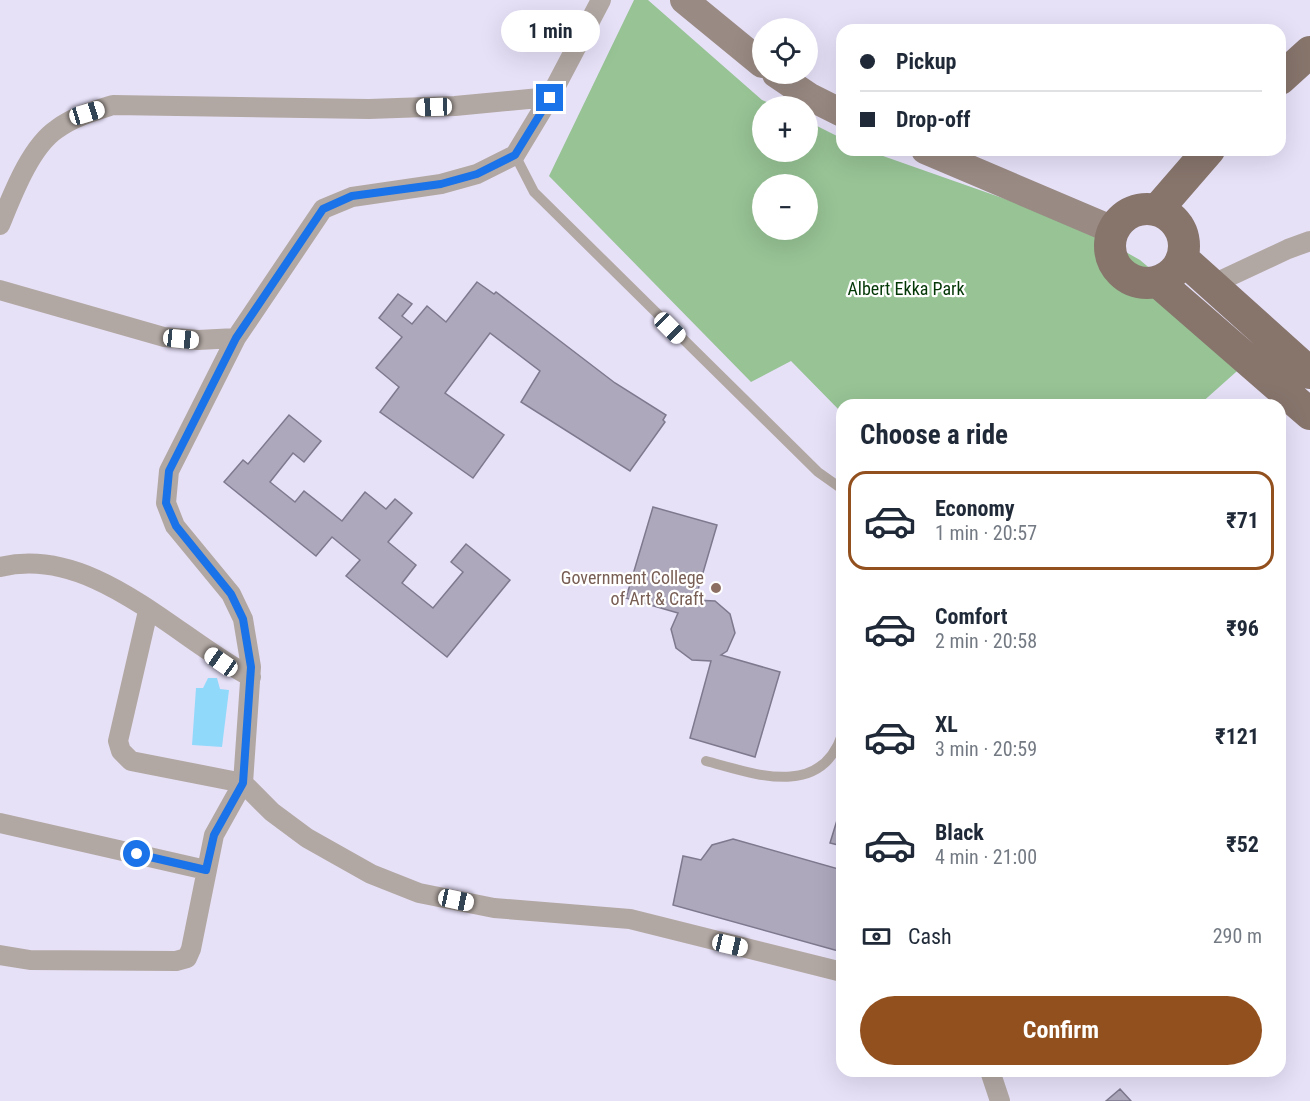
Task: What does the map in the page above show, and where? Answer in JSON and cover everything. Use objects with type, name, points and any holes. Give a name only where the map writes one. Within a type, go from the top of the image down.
[{"type":"main road","points":[[1286,74],[1310,52]]},
{"type":"main road","points":[[1156,210],[1204,156]]},
{"type":"main road","points":[[1136,210],[1156,210],[1172,219],[1182,234],[1182,258],[1176,269],[1158,282],[1145,283],[1123,275],[1110,254],[1113,230],[1118,221],[1136,210]]},
{"type":"main road","points":[[1182,258],[1310,373]]},
{"type":"main road","points":[[1158,282],[1310,414]]},
{"type":"street","points":[[0,955],[30,960],[176,961],[186,958],[191,949],[214,835],[243,783],[250,677],[243,619],[231,594],[176,526],[166,503],[169,471],[236,338],[323,209],[352,196],[441,184],[468,176],[515,155],[550,98],[601,0]]},
{"type":"street","points":[[684,0],[752,56]]},
{"type":"street","points":[[791,84],[836,110]]},
{"type":"street","points":[[0,225],[17,184],[40,147],[55,129],[87,113],[112,105],[369,109],[455,106],[550,98]]},
{"type":"street","points":[[939,156],[1113,230]]},
{"type":"street","points":[[1211,285],[1288,249],[1310,242]]},
{"type":"street","points":[[0,290],[164,337],[198,340],[236,338]]},
{"type":"street","points":[[0,567],[52,564],[123,592],[221,662],[250,677]]},
{"type":"street","points":[[148,611],[118,741],[121,751],[131,761],[243,783],[272,812],[307,838],[371,874],[419,893],[494,908],[630,918],[836,970]]},
{"type":"street","points":[[0,823],[206,870]]},
{"type":"street","points":[[992,1077],[1000,1101]]},
{"type":"lane","points":[[515,155],[534,192],[818,472],[836,485]]},
{"type":"lane","points":[[706,761],[775,778],[796,777],[825,762],[836,748]]},
{"type":"green space","name":"Albert Ekka Park","points":[[634,0],[648,0],[757,96],[752,96],[752,162],[818,162],[818,126],[836,136],[836,156],[883,156],[1076,224],[1140,260],[1198,309],[1245,364],[1206,399],[836,399],[836,407],[791,361],[751,382],[549,176]]},
{"type":"water","points":[[208,678],[217,678],[220,689],[229,690],[222,747],[192,745],[196,688],[203,688]]},
{"type":"building","points":[[477,282],[494,294],[496,292],[615,383],[666,415],[663,420],[665,422],[630,471],[521,402],[540,371],[490,333],[445,393],[504,435],[473,478],[380,412],[399,387],[376,368],[402,337],[379,318],[398,294],[412,304],[402,316],[412,324],[427,306],[446,322]]},
{"type":"building","points":[[289,415],[321,441],[304,462],[293,453],[270,482],[295,502],[304,491],[342,521],[365,492],[386,509],[395,499],[412,513],[388,542],[416,565],[402,583],[433,608],[463,572],[451,562],[466,544],[510,580],[447,657],[346,576],[360,560],[332,537],[316,556],[224,482],[243,460],[248,464]]},
{"type":"building","points":[[653,507],[717,525],[695,600],[715,601],[730,614],[735,633],[727,651],[721,655],[780,672],[755,757],[690,738],[711,661],[692,660],[676,648],[671,629],[678,613],[626,598]]},
{"type":"building","points":[[836,824],[836,844],[830,843]]},
{"type":"building","points":[[733,839],[836,868],[836,950],[673,905],[683,856],[701,860],[712,845]]},
{"type":"building","points":[[1120,1089],[1131,1101],[1106,1101]]},
{"type":"place","name":"Government College of Art & Craft","points":[[716,588]]},
{"type":"route","points":[[137,854],[206,870],[214,835],[221,817],[243,783],[251,667],[243,619],[231,594],[176,526],[166,503],[169,471],[236,338],[323,209],[352,196],[441,184],[477,174],[515,155],[550,98]]}]
